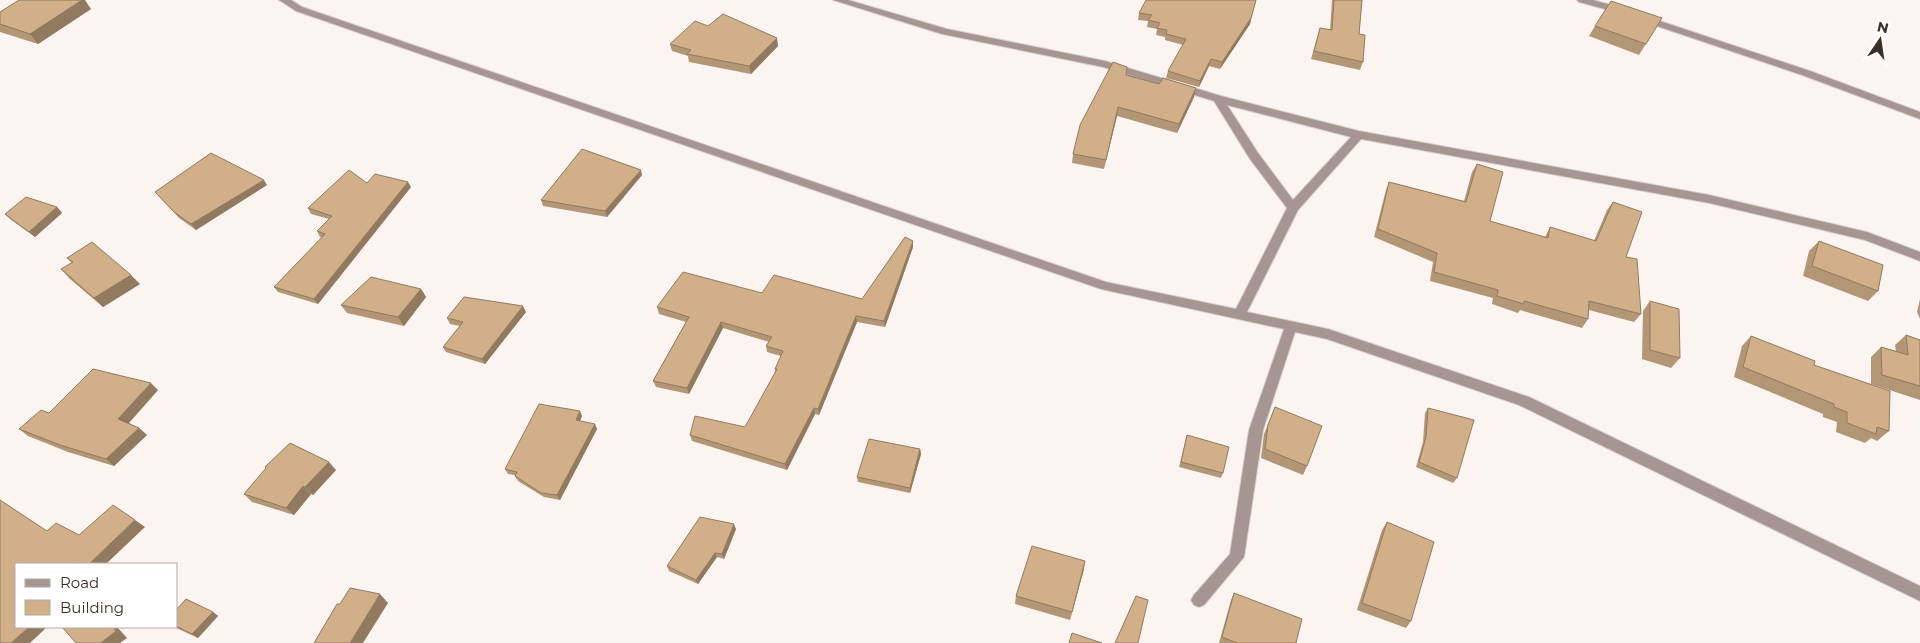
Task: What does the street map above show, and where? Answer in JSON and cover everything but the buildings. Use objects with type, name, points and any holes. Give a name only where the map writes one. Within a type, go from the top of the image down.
[{"type":"street","points":[[284,0],[299,9],[1106,286],[1328,334],[1524,401],[1920,594]]},
{"type":"street","points":[[838,0],[944,32],[1106,64],[1218,98],[1359,135],[1709,199],[1867,236],[1920,258]]},
{"type":"street","points":[[1582,0],[1613,8],[1806,73],[1920,116]]},
{"type":"street","points":[[1218,98],[1254,156],[1293,208]]},
{"type":"street","points":[[1239,315],[1293,208],[1359,135]]},
{"type":"street","points":[[1199,600],[1236,558],[1256,430],[1291,326]]}]
